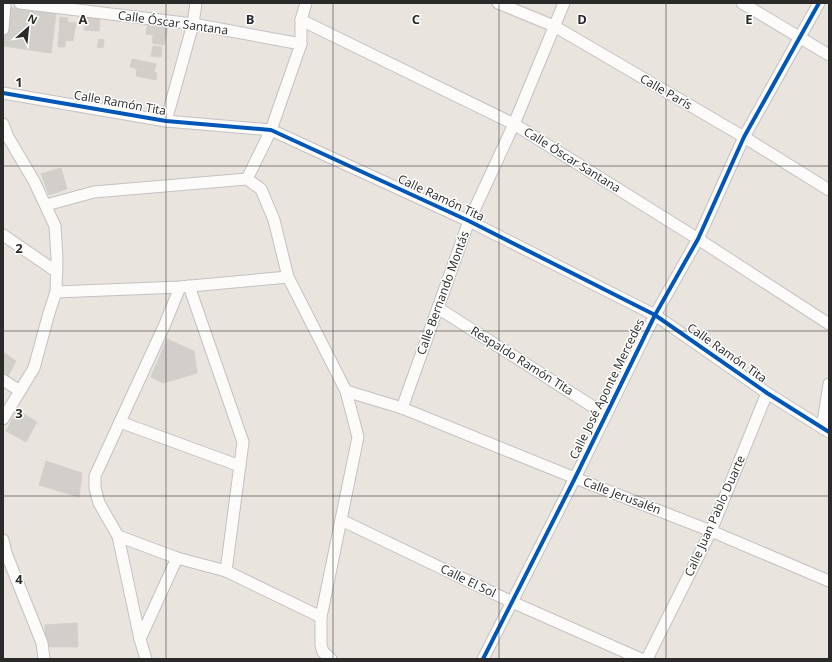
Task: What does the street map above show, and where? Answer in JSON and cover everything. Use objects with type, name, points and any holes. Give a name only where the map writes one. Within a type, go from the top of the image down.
[{"type":"street","points":[[3,29],[5,3]]},
{"type":"street","name":"Calle Óscar Santana","points":[[20,3],[193,24],[301,44]]},
{"type":"street","points":[[166,121],[193,24],[196,3]]},
{"type":"street","points":[[247,179],[272,130],[301,44],[301,20],[306,3]]},
{"type":"street","name":"Calle París","points":[[498,3],[554,26],[744,137],[829,190]]},
{"type":"street","name":"Calle Bernando Montás","points":[[402,408],[469,221],[514,124],[564,3]]},
{"type":"street","points":[[742,3],[829,55]]},
{"type":"street","name":"Calle José Aponte Mercedes","points":[[483,659],[575,478],[655,315],[698,239],[744,137],[819,3]]},
{"type":"street","name":"Calle Óscar Santana","points":[[301,20],[514,124],[698,239],[829,324]]},
{"type":"street","name":"Calle Ramón Tita","points":[[3,93],[166,121],[272,130],[469,221],[655,315],[767,393],[825,430]]},
{"type":"street","points":[[3,124],[8,137],[34,181],[55,226],[57,258],[56,292],[34,368],[3,419]]},
{"type":"street","points":[[46,205],[94,192],[247,179],[261,189],[274,220],[288,277],[346,391],[358,437],[321,616],[320,646],[323,652],[331,659]]},
{"type":"street","points":[[3,235],[57,272]]},
{"type":"street","points":[[56,292],[184,286],[288,277]]},
{"type":"street","points":[[141,659],[147,659],[140,639],[118,536],[99,503],[95,488],[95,476],[164,324],[184,286]]},
{"type":"street","points":[[184,286],[243,442],[226,572]]},
{"type":"street","name":"Respaldo Ramón Tita","points":[[438,308],[606,414]]},
{"type":"street","points":[[3,380],[20,391]]},
{"type":"street","points":[[825,430],[829,384]]},
{"type":"street","name":"Calle Jerusalén","points":[[346,391],[402,408],[711,531],[829,581]]},
{"type":"street","name":"Calle Juan Pablo Duarte","points":[[647,659],[711,531],[767,393]]},
{"type":"street","points":[[120,422],[240,466]]},
{"type":"street","name":"Calle El Sol","points":[[341,520],[512,602],[641,659]]},
{"type":"street","points":[[118,536],[177,558],[226,572],[321,616]]},
{"type":"street","points":[[3,540],[6,553],[42,643],[44,659]]},
{"type":"street","points":[[140,639],[177,558]]},
{"type":"building","points":[[8,7],[56,14],[51,53],[3,46]]},
{"type":"building","points":[[85,15],[100,17],[99,31],[84,30]]},
{"type":"building","points":[[60,17],[68,18],[65,47],[58,47]]},
{"type":"building","points":[[148,21],[155,22],[153,35],[146,34]]},
{"type":"building","points":[[68,22],[76,23],[73,41],[66,40]]},
{"type":"building","points":[[155,23],[168,25],[164,45],[152,43]]},
{"type":"building","points":[[99,39],[104,40],[103,48],[97,47]]},
{"type":"building","points":[[153,46],[162,47],[161,57],[151,56]]},
{"type":"building","points":[[132,59],[156,64],[154,72],[130,67]]},
{"type":"building","points":[[137,69],[157,73],[156,80],[136,76]]},
{"type":"building","points":[[61,168],[67,189],[49,195],[41,174]]},
{"type":"building","points":[[167,339],[194,351],[197,373],[163,383],[151,377]]},
{"type":"building","points":[[3,352],[16,361],[8,376],[3,372]]},
{"type":"building","points":[[17,410],[37,422],[26,442],[6,431]]},
{"type":"building","points":[[46,461],[82,473],[79,497],[39,485]]},
{"type":"building","points":[[77,623],[78,647],[46,647],[45,625]]},
{"type":"cycle path","points":[[483,659],[575,478],[655,315],[698,239],[744,137],[819,3]]},
{"type":"cycle path","points":[[3,93],[166,121],[271,130],[469,221],[655,315],[767,393],[829,432]]}]
